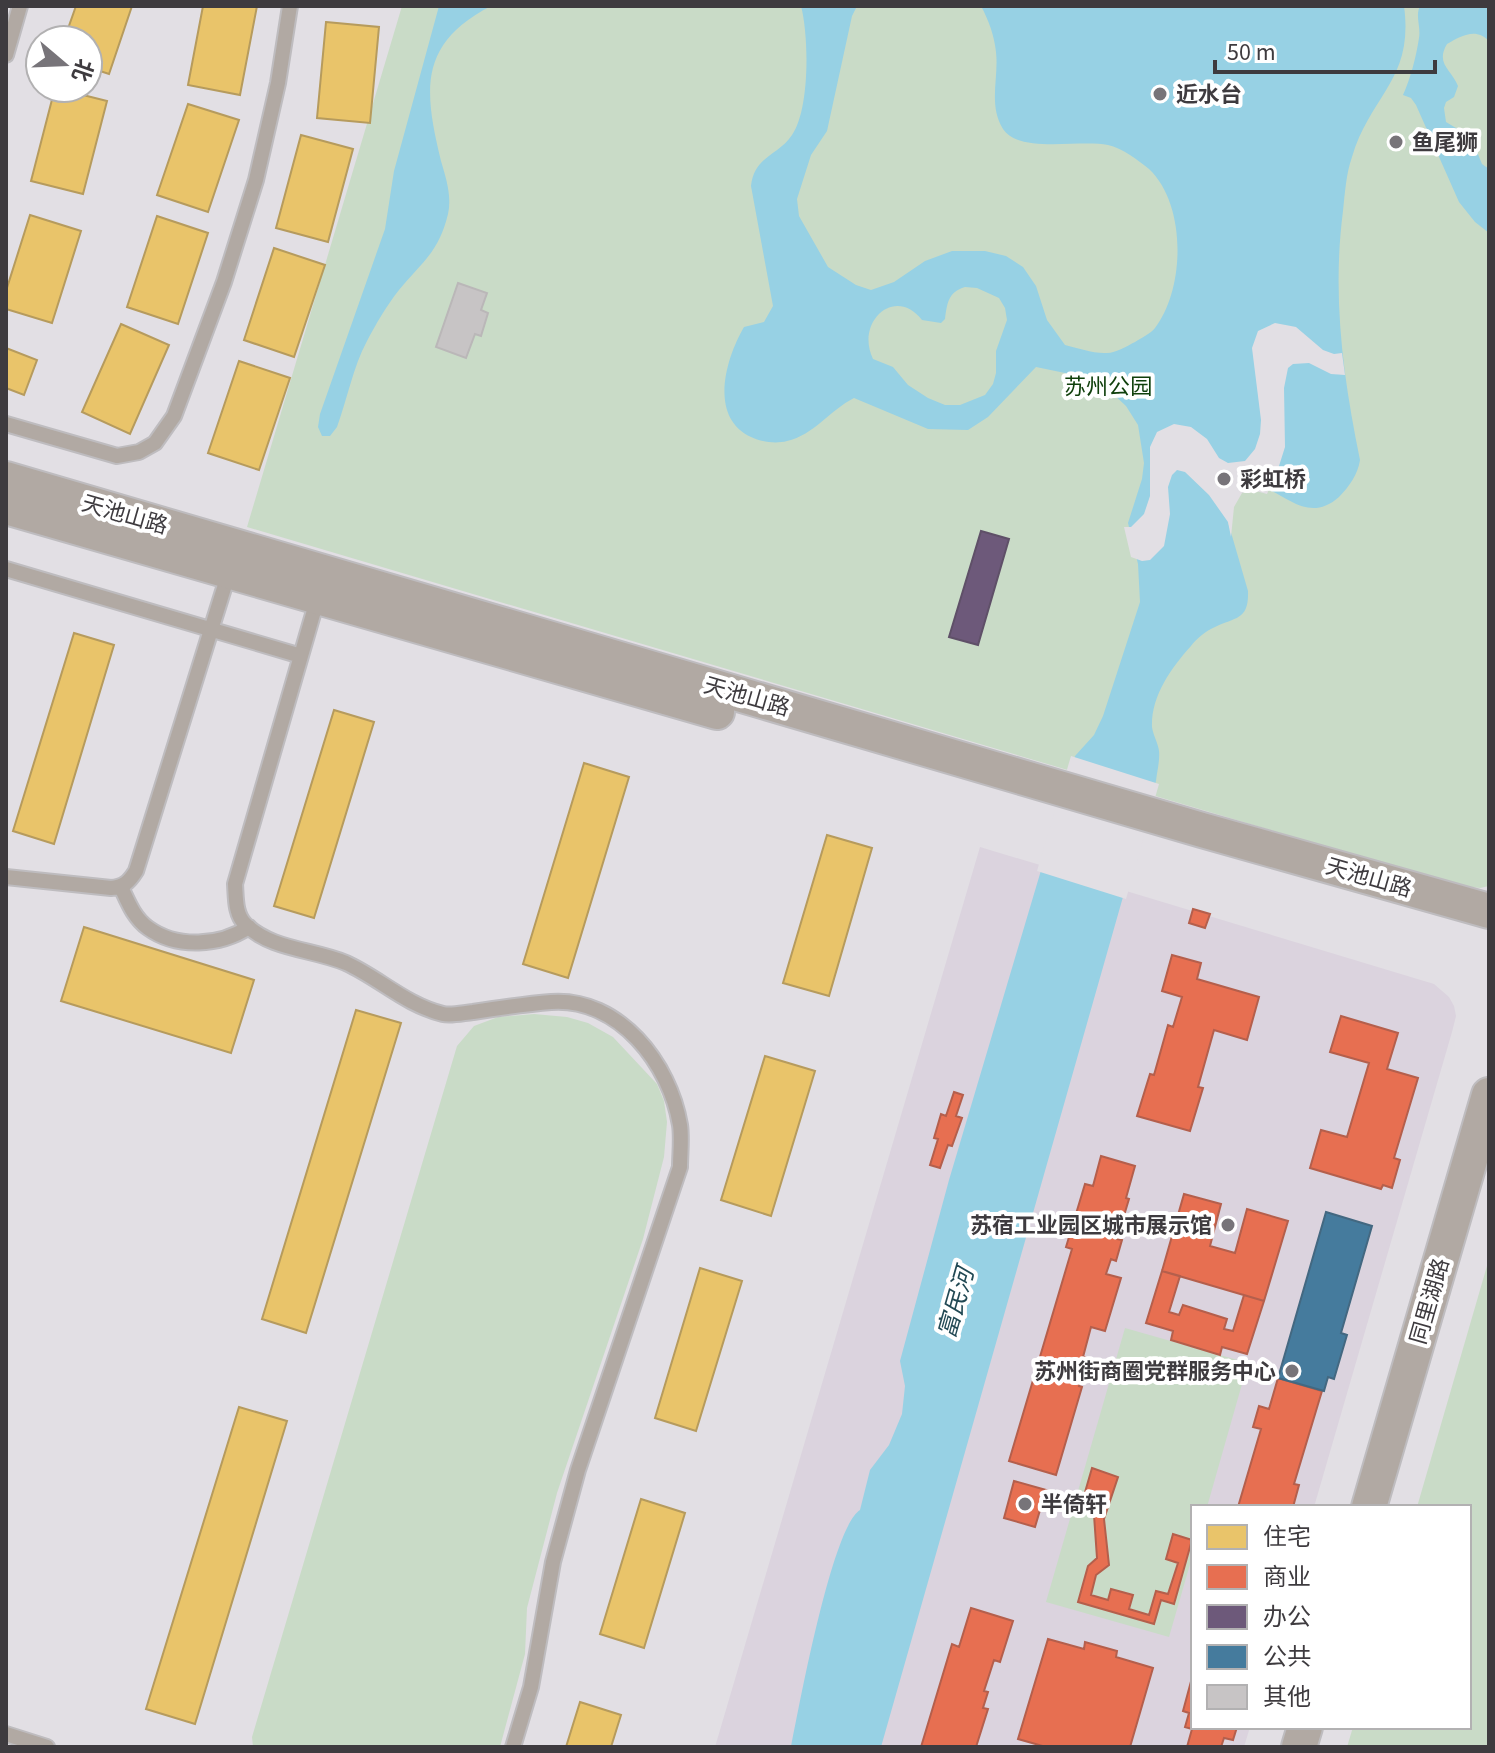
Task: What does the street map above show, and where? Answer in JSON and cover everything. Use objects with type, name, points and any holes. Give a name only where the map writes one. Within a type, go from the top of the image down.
[{"type":"street","name":"天池山路","points":[[6,479],[991,779]]},
{"type":"street","name":"天池山路","points":[[6,507],[318,597],[991,779]]},
{"type":"street","points":[[991,779],[1200,840]]},
{"type":"street","name":"天池山路","points":[[1200,840],[1489,911]]},
{"type":"street","name":"天池山路","points":[[1200,840],[1489,935]]},
{"type":"street","name":"同里湖路","points":[[1370,1505],[1489,1095]]},
{"type":"lane","points":[[6,55],[20,6]]},
{"type":"lane","points":[[6,424],[117,456],[139,452],[155,443],[168,425],[224,282],[256,180],[278,83],[290,6]]},
{"type":"lane","points":[[6,569],[301,656]]},
{"type":"lane","points":[[6,877],[121,887],[129,881],[136,871],[229,571]]},
{"type":"lane","points":[[318,597],[235,884],[237,910],[242,922],[264,939],[347,964],[398,995],[445,1015],[558,1001],[609,1015],[631,1032],[657,1065],[670,1091],[680,1126],[680,1167],[578,1470],[553,1562],[531,1687],[513,1747]]},
{"type":"lane","points":[[121,887],[132,911],[146,927],[160,934],[200,943],[236,936],[249,927]]},
{"type":"lane","points":[[6,1734],[47,1747]]},
{"type":"shaded area","points":[[980,847],[1434,984],[1449,997],[1456,1016],[1452,1032],[1315,1505],[1191,1505],[1191,1729],[1249,1729],[1244,1747],[715,1747]]},
{"type":"green space","name":"苏州公园","points":[[402,6],[1489,6],[1489,886],[1456,885],[247,527]]},
{"type":"green space","points":[[534,1014],[567,1017],[588,1023],[613,1037],[657,1084],[664,1101],[667,1122],[664,1157],[643,1239],[557,1493],[527,1608],[525,1654],[500,1747],[253,1747],[252,1737],[457,1046],[474,1026],[498,1017]]},
{"type":"green space","points":[[1489,1259],[1489,1747],[1347,1747],[1352,1729],[1471,1729],[1471,1505],[1418,1505]]},
{"type":"green space","points":[[1125,1328],[1248,1363],[1208,1505],[1191,1505],[1191,1561],[1169,1637],[1046,1602]]},
{"type":"water","points":[[439,6],[491,6],[450,36],[432,71],[431,112],[448,187],[448,214],[435,247],[395,296],[367,341],[337,427],[330,436],[322,436],[318,427],[320,414],[385,229],[394,171]]},
{"type":"water","name":"富民河","points":[[801,6],[857,6],[852,16],[827,131],[811,155],[797,199],[799,216],[828,267],[856,285],[871,290],[894,282],[925,261],[952,251],[985,251],[1006,256],[1023,267],[1036,286],[1047,320],[1065,345],[1110,353],[1148,334],[1165,311],[1172,292],[1178,247],[1170,204],[1149,169],[1119,149],[1096,144],[1022,141],[1011,137],[1003,129],[995,101],[995,46],[981,6],[1404,6],[1403,52],[1389,86],[1360,135],[1344,197],[1339,305],[1344,367],[1359,465],[1339,497],[1315,508],[1303,507],[1262,487],[1250,486],[1239,490],[1228,522],[1248,591],[1246,607],[1240,616],[1212,628],[1196,640],[1170,673],[1155,704],[1152,727],[1159,751],[1156,781],[881,1747],[791,1747],[818,1620],[839,1549],[849,1523],[860,1510],[870,1470],[889,1445],[902,1414],[905,1386],[900,1361],[949,1180],[1075,756],[1094,735],[1103,716],[1140,602],[1138,564],[1128,523],[1144,463],[1138,425],[1126,406],[1111,392],[1065,373],[1036,367],[988,417],[968,430],[928,429],[854,398],[814,428],[787,441],[759,440],[738,428],[729,416],[725,402],[731,354],[744,327],[764,322],[773,306],[751,186],[757,168],[786,142],[798,123],[805,91]],"holes":[[[965,287],[977,288],[999,298],[1007,320],[996,351],[993,384],[985,395],[960,405],[945,405],[908,385],[893,367],[873,359],[869,332],[881,312],[900,306],[911,310],[922,320],[941,323],[945,319],[949,299],[955,292]]]},
{"type":"water","points":[[1420,6],[1489,6],[1489,41],[1479,34],[1463,36],[1447,44],[1443,57],[1458,86],[1454,97],[1446,102],[1444,108],[1446,122],[1471,137],[1482,164],[1489,169],[1489,233],[1475,222],[1459,202],[1416,105],[1411,98],[1403,95],[1418,45]]},
{"type":"pier","points":[[1275,323],[1296,327],[1323,350],[1342,353],[1345,375],[1331,374],[1309,363],[1293,364],[1288,368],[1284,388],[1285,447],[1279,466],[1267,494],[1252,490],[1242,493],[1234,507],[1231,537],[1228,522],[1209,495],[1185,472],[1177,470],[1168,487],[1170,514],[1164,546],[1150,560],[1131,557],[1124,527],[1131,527],[1144,514],[1150,496],[1150,447],[1157,432],[1174,424],[1191,427],[1207,439],[1219,458],[1228,463],[1245,461],[1255,449],[1261,420],[1252,348],[1258,331]]},
{"type":"pier","points":[[1071,756],[1159,784],[1126,899],[1037,871]]},
{"type":"building: 住宅","points":[[76,6],[132,6],[109,74],[104,72],[104,24],[70,24]]},
{"type":"building: 住宅","points":[[203,6],[257,6],[240,95],[188,85]]},
{"type":"building: 住宅","points":[[326,22],[379,27],[370,123],[317,118]]},
{"type":"building: 住宅","points":[[104,100],[107,101],[83,194],[31,181],[51,104],[104,104]]},
{"type":"building: 住宅","points":[[188,104],[239,120],[208,212],[157,195]]},
{"type":"building: 住宅","points":[[301,135],[353,149],[328,242],[276,228]]},
{"type":"building: 住宅","points":[[30,215],[81,231],[52,323],[6,309],[6,291]]},
{"type":"building: 住宅","points":[[157,216],[208,233],[178,324],[127,307]]},
{"type":"building: 住宅","points":[[274,248],[325,265],[294,357],[244,340]]},
{"type":"building: 住宅","points":[[121,324],[169,345],[130,434],[82,412]]},
{"type":"building: 住宅","points":[[6,348],[37,360],[24,395],[6,388]]},
{"type":"building: 住宅","points":[[239,361],[290,378],[259,470],[208,453]]},
{"type":"building: 住宅","points":[[74,633],[114,645],[54,844],[13,831]]},
{"type":"building: 住宅","points":[[334,710],[374,722],[314,918],[274,906]]},
{"type":"building: 住宅","points":[[584,763],[629,777],[568,978],[523,964]]},
{"type":"building: 住宅","points":[[827,835],[872,848],[829,996],[783,983]]},
{"type":"building: 住宅","points":[[84,927],[254,980],[231,1053],[61,1001]]},
{"type":"building: 住宅","points":[[356,1010],[401,1023],[306,1333],[262,1319]]},
{"type":"building: 住宅","points":[[765,1056],[815,1071],[771,1216],[721,1200]]},
{"type":"building: 住宅","points":[[700,1268],[742,1281],[696,1431],[655,1418]]},
{"type":"building: 住宅","points":[[239,1407],[287,1421],[195,1724],[146,1709]]},
{"type":"building: 住宅","points":[[641,1499],[685,1513],[644,1648],[600,1634]]},
{"type":"building: 住宅","points":[[580,1702],[621,1715],[611,1747],[566,1747]]},
{"type":"building: 商业","points":[[1193,909],[1210,914],[1205,928],[1189,923]]},
{"type":"building: 商业","points":[[1172,955],[1201,963],[1197,979],[1259,997],[1247,1040],[1214,1030],[1198,1087],[1203,1088],[1190,1131],[1137,1116],[1150,1074],[1154,1075],[1168,1025],[1173,1027],[1182,997],[1162,991]]},
{"type":"building: 商业","points":[[1341,1016],[1398,1033],[1387,1069],[1418,1078],[1394,1158],[1400,1160],[1392,1188],[1383,1185],[1381,1189],[1310,1168],[1321,1130],[1347,1137],[1369,1063],[1330,1052]]},
{"type":"building: 商业","points":[[954,1092],[963,1095],[956,1116],[962,1118],[940,1168],[930,1165],[938,1139],[934,1138],[941,1114],[946,1116]]},
{"type":"building: 商业","points":[[1101,1156],[1135,1166],[1117,1239],[1122,1240],[1116,1261],[1111,1259],[1106,1274],[1121,1278],[1105,1331],[1091,1327],[1083,1357],[1087,1358],[1079,1386],[1082,1387],[1056,1475],[1009,1461],[1072,1249],[1066,1247],[1085,1184],[1093,1186]]},
{"type":"building: 商业","points":[[1184,1194],[1221,1204],[1210,1246],[1235,1253],[1247,1209],[1288,1221],[1264,1301],[1162,1271]]},
{"type":"building: 商业","points":[[1162,1271],[1180,1276],[1169,1312],[1179,1315],[1183,1305],[1227,1319],[1224,1329],[1233,1331],[1244,1295],[1264,1301],[1247,1354],[1222,1347],[1220,1355],[1171,1340],[1173,1331],[1146,1323]]},
{"type":"building: 商业","points":[[1278,1378],[1322,1391],[1294,1484],[1299,1485],[1294,1505],[1239,1505],[1261,1429],[1253,1427],[1259,1406],[1269,1409]]},
{"type":"building: 商业","points":[[1092,1468],[1118,1477],[1104,1519],[1109,1565],[1096,1575],[1091,1595],[1108,1600],[1111,1589],[1133,1595],[1129,1609],[1149,1615],[1156,1591],[1168,1594],[1178,1563],[1166,1559],[1173,1534],[1191,1540],[1174,1604],[1161,1600],[1154,1624],[1078,1602],[1088,1566],[1097,1558],[1094,1515],[1098,1504],[1083,1499]]},
{"type":"building: 商业","name":"半倚轩","points":[[1014,1481],[1046,1490],[1035,1527],[1004,1518]]},
{"type":"building: 商业","points":[[971,1608],[1013,1621],[1000,1662],[994,1660],[984,1691],[988,1692],[983,1708],[988,1709],[976,1747],[921,1747],[952,1644],[959,1647]]},
{"type":"building: 商业","points":[[1048,1639],[1084,1649],[1085,1642],[1117,1651],[1116,1657],[1153,1668],[1130,1747],[1046,1747],[1018,1739]]},
{"type":"building: 商业","points":[[1191,1681],[1191,1729],[1185,1727],[1189,1713],[1183,1711]]},
{"type":"building: 商业","points":[[1192,1729],[1236,1729],[1233,1740],[1224,1738],[1221,1747],[1187,1747]]},
{"type":"building: 办公","points":[[981,531],[1009,539],[978,645],[949,637]]},
{"type":"building: 公共","points":[[1326,1212],[1372,1226],[1341,1333],[1347,1335],[1334,1379],[1328,1377],[1324,1391],[1278,1378]]},
{"type":"building: 其他","points":[[458,283],[487,293],[481,310],[488,313],[481,336],[475,334],[466,358],[436,347]]},
{"type":"place","name":"近水台","points":[[1160,94]]},
{"type":"place","name":"鱼尾狮","points":[[1396,142]]},
{"type":"place","name":"彩虹桥","points":[[1224,479]]},
{"type":"place","name":"苏宿工业园区城市展示馆","points":[[1228,1225]]},
{"type":"place","name":"苏州街商圈党群服务中心","points":[[1292,1371]]},
{"type":"place","name":"半倚轩","points":[[1025,1504]]}]
